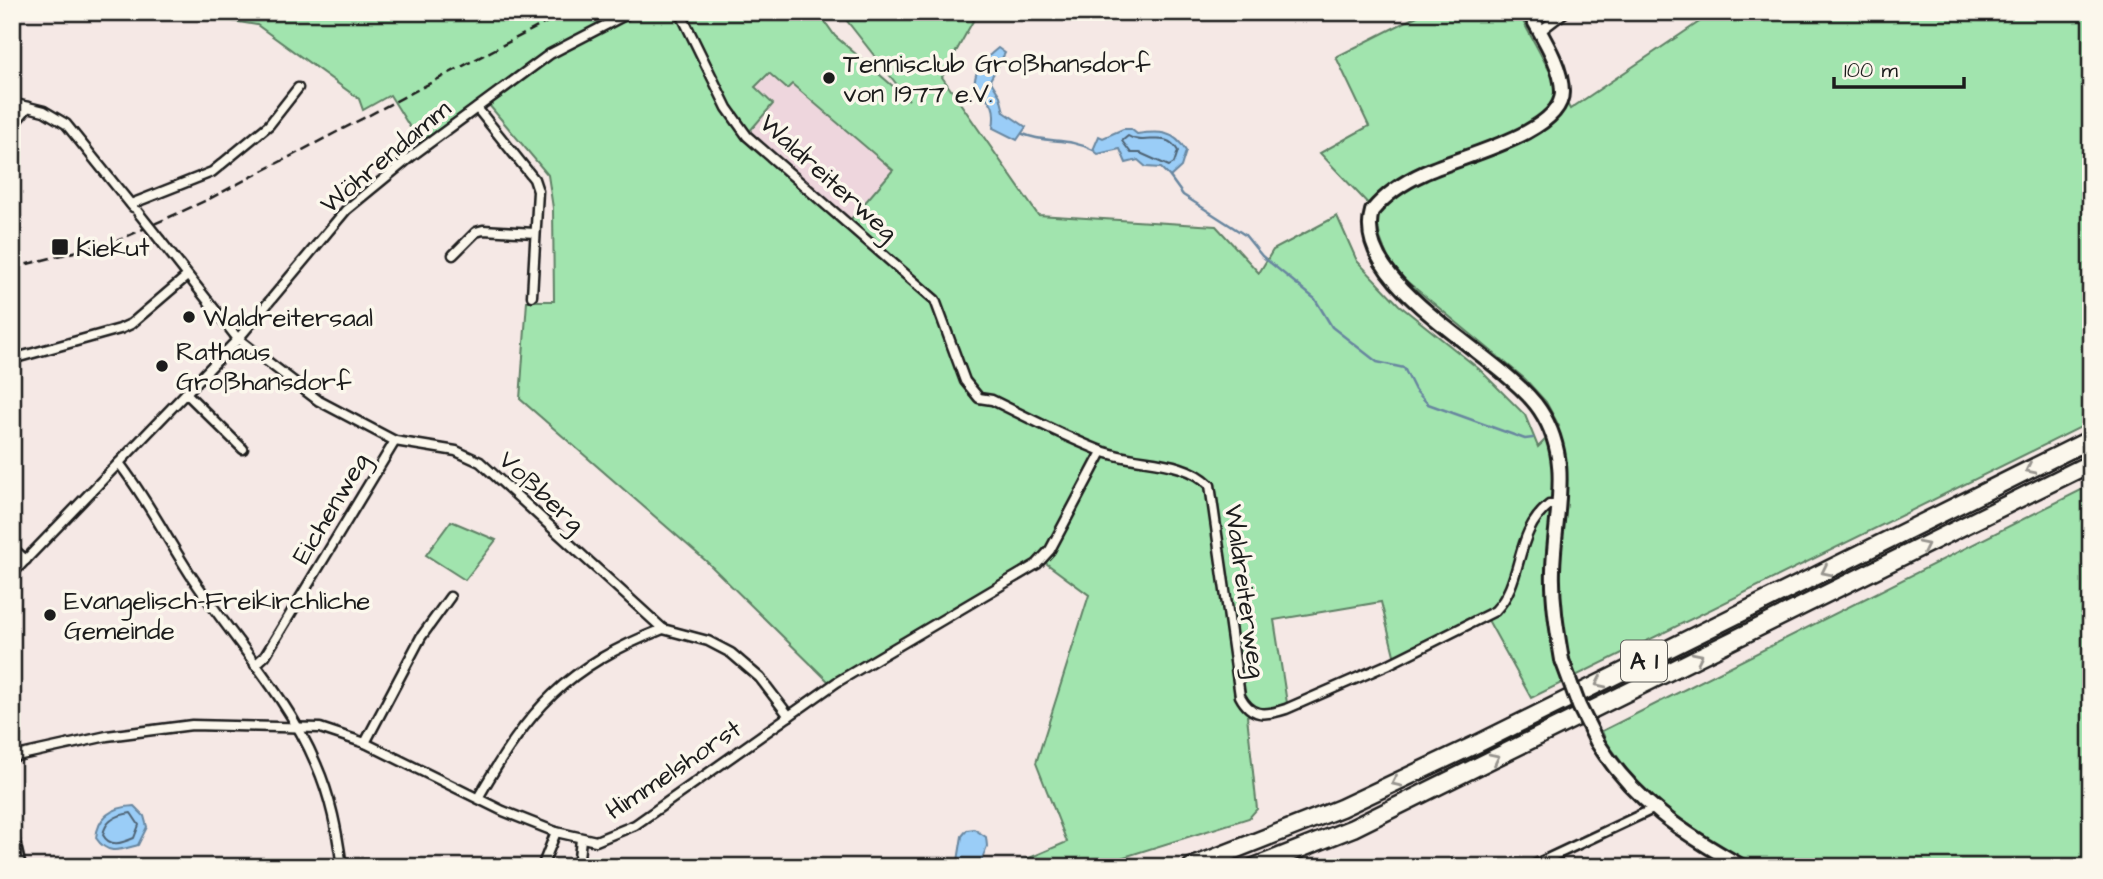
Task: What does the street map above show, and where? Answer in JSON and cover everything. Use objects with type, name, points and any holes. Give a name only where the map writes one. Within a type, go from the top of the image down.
[{"type":"highway","name":"A 1","points":[[1191,867],[1341,808],[1481,742],[2091,439]]},
{"type":"highway","name":"A 1","points":[[1254,867],[1353,828],[2091,463]]},
{"type":"main road","points":[[1529,12],[1560,79],[1562,93],[1556,110],[1532,130],[1427,171],[1402,185],[1372,211],[1370,229],[1382,262],[1408,295],[1510,376],[1540,410],[1549,425],[1562,468],[1553,568],[1555,624],[1562,660],[1578,706],[1597,742],[1625,781],[1653,809],[1701,844],[1743,867]]},
{"type":"street","name":"Wöhrendamm","points":[[12,574],[238,339],[346,210],[550,54],[631,12]]},
{"type":"street","name":"Waldreiterweg","points":[[680,12],[727,108],[747,136],[935,300],[965,381],[979,398],[992,400],[1102,452],[1184,467],[1199,474],[1210,485],[1240,696],[1246,707],[1256,714],[1269,715],[1286,709],[1389,664],[1495,611],[1507,597],[1530,524],[1549,505],[1560,505]]},
{"type":"street","points":[[1539,32],[1565,12]]},
{"type":"street","points":[[134,208],[212,172],[256,139],[298,88]]},
{"type":"street","name":"Voßberg","points":[[12,103],[44,111],[65,124],[238,339],[319,401],[395,441],[456,451],[480,462],[663,629],[708,641],[731,653],[760,678],[789,716]]},
{"type":"street","points":[[12,126],[28,107]]},
{"type":"street","points":[[477,108],[534,179],[538,191],[533,296]]},
{"type":"street","points":[[453,255],[476,232],[483,230],[535,233]]},
{"type":"street","points":[[12,359],[131,324],[187,276]]},
{"type":"street","points":[[186,393],[243,449]]},
{"type":"street","name":"Eichenweg","points":[[255,665],[265,656],[395,441]]},
{"type":"street","name":"Himmelshorst","points":[[12,757],[107,736],[192,725],[320,728],[365,743],[478,798],[556,832],[581,839],[603,839],[635,825],[866,664],[1037,564],[1051,550],[1102,452]]},
{"type":"street","points":[[118,463],[158,519],[190,574],[298,727],[316,764],[334,815],[342,867]]},
{"type":"street","points":[[12,548],[26,560]]},
{"type":"street","points":[[365,743],[421,637],[450,597]]},
{"type":"street","points":[[478,798],[517,732],[554,691],[607,654],[663,629]]},
{"type":"street","points":[[1530,867],[1653,809]]},
{"type":"street","points":[[12,829],[21,867]]},
{"type":"street","points":[[542,867],[556,832]]},
{"type":"street","points":[[578,867],[581,839]]},
{"type":"shaded area","points":[[769,73],[787,89],[792,83],[893,170],[850,221],[749,132],[774,104],[756,87]]},
{"type":"green space","points":[[177,12],[677,12],[724,110],[845,226],[893,170],[792,84],[787,89],[769,73],[755,87],[773,104],[749,132],[726,98],[685,12],[818,12],[835,36],[909,100],[840,12],[978,12],[942,77],[1038,215],[1216,226],[1259,273],[1273,250],[1337,216],[1357,261],[1399,305],[1479,369],[1525,415],[1538,447],[1559,426],[1546,402],[1525,379],[1404,279],[1388,258],[1380,238],[1376,212],[1320,153],[1369,126],[1336,57],[1425,12],[1518,12],[1570,109],[1714,12],[2091,12],[2091,422],[1531,698],[1488,620],[1395,659],[1381,602],[1274,620],[1287,703],[1247,716],[1257,809],[1249,818],[1092,867],[1008,867],[1067,842],[1036,763],[1089,595],[1043,561],[831,684],[706,561],[520,399],[527,301],[554,301],[553,208],[548,175],[489,105],[477,104],[421,145],[390,95],[363,110],[359,99],[257,25]]},
{"type":"green space","points":[[2091,485],[2091,867],[1757,867],[1704,839],[1646,796],[1606,741],[1602,731]]},
{"type":"green space","points":[[451,521],[496,540],[465,580],[426,555]]},
{"type":"water","points":[[998,48],[1005,53],[990,80],[1000,96],[1004,112],[1026,127],[1017,140],[993,128],[994,116],[990,101],[975,91],[975,78],[980,66]]},
{"type":"water","points":[[1123,129],[1131,129],[1137,134],[1165,134],[1176,139],[1186,151],[1181,167],[1170,177],[1161,168],[1146,167],[1138,160],[1126,163],[1120,149],[1098,154],[1093,150],[1099,136],[1103,138]]},
{"type":"water","points":[[134,806],[144,816],[147,827],[138,845],[115,850],[101,844],[96,838],[103,818],[119,808]]},
{"type":"water","points":[[974,829],[986,837],[987,846],[979,867],[957,867],[962,836],[967,830]]},
{"type":"waterway","points":[[1023,134],[1075,143],[1093,150]]},
{"type":"waterway","points":[[1170,177],[1183,195],[1245,235],[1262,256],[1315,299],[1332,327],[1377,362],[1404,368],[1415,390],[1428,404],[1525,439],[1533,438]]},
{"type":"railway","points":[[12,268],[117,241],[209,199],[566,12]]},
{"type":"place","name":"Tennisclub Großhansdorf von 1977 e.V.","points":[[829,78]]},
{"type":"place","name":"Kiekut","points":[[60,247]]},
{"type":"place","name":"Waldreitersaal","points":[[189,317]]},
{"type":"place","name":"Rathaus Großhansdorf","points":[[162,366]]},
{"type":"place","name":"Evangelisch-Freikirchliche Gemeinde","points":[[50,615]]}]
